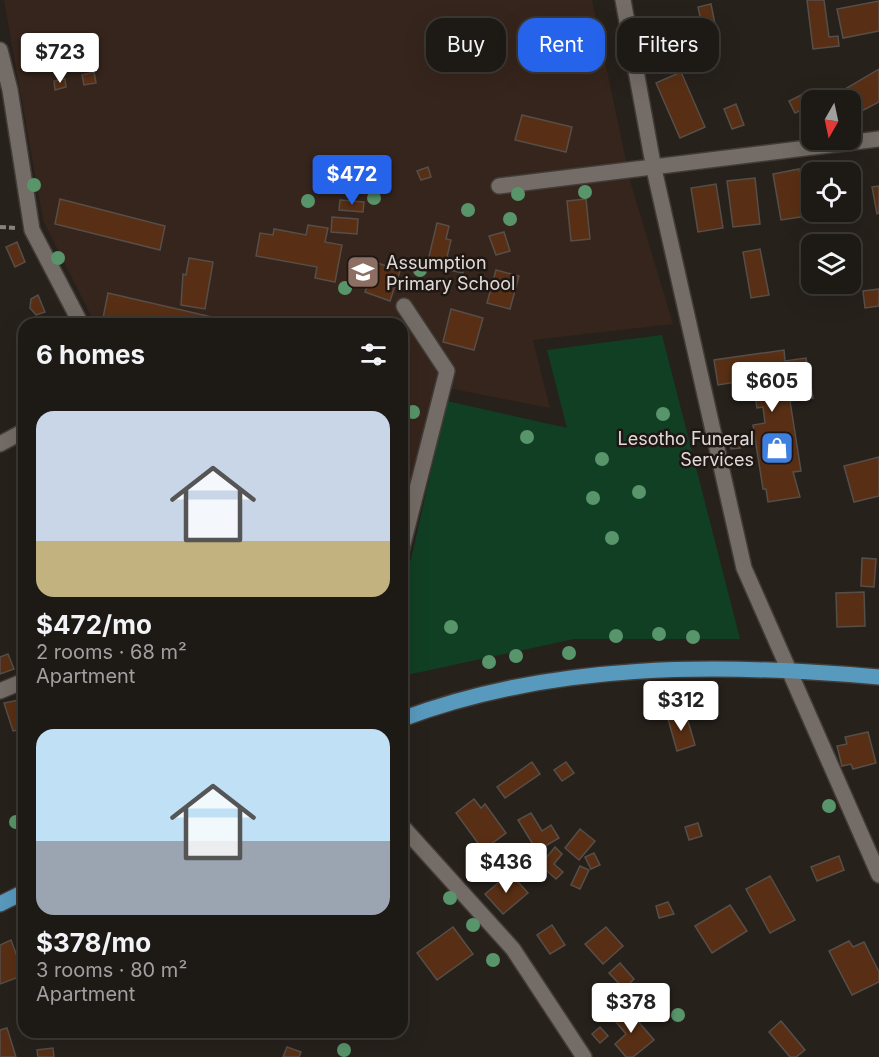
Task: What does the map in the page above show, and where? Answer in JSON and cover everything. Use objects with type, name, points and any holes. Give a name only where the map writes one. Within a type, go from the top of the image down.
[{"type":"main road","points":[[408,717],[467,696],[601,675],[659,670],[787,669],[879,677]]},
{"type":"main road","points":[[0,904],[18,895]]},
{"type":"street","points":[[623,0],[654,169],[744,568],[879,875]]},
{"type":"street","points":[[0,50],[10,90],[32,230],[78,318]]},
{"type":"street","points":[[500,186],[654,169],[879,139]]},
{"type":"street","points":[[405,306],[447,371],[408,524]]},
{"type":"street","points":[[0,444],[18,434]]},
{"type":"street","points":[[0,691],[18,684]]},
{"type":"street","points":[[408,833],[513,949],[581,1056]]},
{"type":"shaded area","name":"Assumption Primary School","points":[[4,0],[592,0],[596,18],[518,18],[518,72],[605,72],[605,61],[631,184],[673,324],[533,340],[550,408],[438,386],[408,496],[408,318],[92,318],[43,220]]},
{"type":"green space","points":[[662,335],[740,639],[574,639],[408,675],[408,572],[447,401],[567,428],[547,350]]},
{"type":"building","points":[[807,0],[824,0],[829,37],[838,36],[839,46],[813,49]]},
{"type":"building","points":[[879,1],[879,31],[843,38],[837,9]]},
{"type":"building","points":[[711,4],[714,18],[700,18],[698,7]]},
{"type":"building","points":[[879,69],[879,102],[861,111],[861,90],[843,90]]},
{"type":"building","points":[[94,72],[96,83],[84,85],[82,75]]},
{"type":"building","points":[[681,72],[705,127],[680,138],[656,83]]},
{"type":"building","points":[[65,79],[66,87],[55,90],[54,81]]},
{"type":"building","points":[[801,95],[801,110],[795,113],[789,101]]},
{"type":"building","points":[[736,104],[744,125],[732,129],[724,109]]},
{"type":"building","points":[[522,115],[572,127],[566,152],[515,140]]},
{"type":"building","points":[[428,167],[431,177],[421,180],[417,171]]},
{"type":"building","points":[[799,169],[801,217],[781,220],[773,174]]},
{"type":"building","points":[[755,178],[760,224],[733,227],[727,181]]},
{"type":"building","points":[[716,184],[723,228],[698,232],[691,188]]},
{"type":"building","points":[[879,186],[879,213],[877,214],[872,187]]},
{"type":"building","points":[[60,199],[165,226],[160,250],[55,224]]},
{"type":"building","points":[[586,199],[590,239],[571,241],[567,201]]},
{"type":"building","points":[[340,200],[364,202],[363,212],[339,210]]},
{"type":"building","points":[[332,217],[358,219],[357,234],[331,232]]},
{"type":"building","points":[[437,223],[449,226],[446,239],[451,240],[447,257],[466,261],[463,273],[427,265]]},
{"type":"building","points":[[308,225],[328,228],[325,242],[342,245],[335,282],[315,278],[317,267],[256,256],[260,233],[273,235],[274,229],[306,235]]},
{"type":"building","points":[[504,232],[510,251],[496,255],[489,236]]},
{"type":"building","points":[[17,242],[25,262],[15,267],[6,247]]},
{"type":"building","points":[[760,249],[769,295],[751,298],[743,252]]},
{"type":"building","points":[[189,258],[213,262],[205,309],[181,305],[183,274],[186,275]]},
{"type":"building","points":[[375,262],[400,271],[390,301],[365,292]]},
{"type":"building","points":[[496,270],[519,276],[510,309],[487,303]]},
{"type":"building","points":[[879,289],[879,306],[865,308],[863,291]]},
{"type":"building","points":[[108,293],[216,318],[103,318]]},
{"type":"building","points":[[38,295],[45,312],[36,315],[30,308],[31,299]]},
{"type":"building","points":[[451,309],[483,318],[474,350],[443,342]]},
{"type":"building","name":"Lesotho Funeral Services","points":[[784,350],[785,361],[806,358],[813,398],[790,401],[801,471],[793,472],[800,497],[768,502],[766,489],[763,489],[753,425],[765,423],[763,407],[757,408],[755,396],[739,398],[736,382],[718,385],[714,360]]},
{"type":"building","points":[[739,438],[740,448],[731,449],[730,440]]},
{"type":"building","points":[[879,457],[879,496],[854,502],[844,466]]},
{"type":"building","points":[[862,558],[876,559],[874,587],[861,586]]},
{"type":"building","points":[[864,592],[865,626],[837,627],[836,593]]},
{"type":"building","points":[[8,654],[14,669],[0,674],[0,657]]},
{"type":"building","points":[[18,700],[18,730],[13,731],[4,703]]},
{"type":"building","points":[[686,714],[695,745],[677,751],[668,719]]},
{"type":"building","points":[[868,732],[876,763],[853,769],[851,764],[842,766],[837,746],[847,744],[845,737]]},
{"type":"building","points":[[532,762],[540,774],[505,798],[497,787]]},
{"type":"building","points":[[566,762],[574,773],[562,781],[554,770]]},
{"type":"building","points":[[474,799],[481,808],[485,804],[506,833],[483,850],[456,813]]},
{"type":"building","points":[[531,813],[542,831],[551,825],[559,838],[537,851],[518,820]]},
{"type":"building","points":[[698,823],[702,836],[689,840],[685,827]]},
{"type":"building","points":[[580,829],[595,841],[579,860],[565,848]]},
{"type":"building","points":[[555,847],[562,854],[554,864],[563,872],[556,879],[540,865]]},
{"type":"building","points":[[594,853],[600,865],[591,869],[585,857]]},
{"type":"building","points":[[839,856],[844,870],[817,881],[811,867]]},
{"type":"building","points":[[580,866],[589,870],[580,889],[571,885]]},
{"type":"building","points":[[510,873],[528,893],[503,914],[485,894]]},
{"type":"building","points":[[770,876],[795,920],[770,933],[746,889]]},
{"type":"building","points":[[668,902],[674,914],[659,918],[656,906]]},
{"type":"building","points":[[730,905],[747,931],[712,953],[695,926]]},
{"type":"building","points":[[552,925],[565,945],[550,954],[537,935]]},
{"type":"building","points":[[453,927],[473,954],[437,980],[417,953]]},
{"type":"building","points":[[606,927],[623,946],[603,964],[585,944]]},
{"type":"building","points":[[11,940],[18,959],[18,977],[0,984],[0,945]]},
{"type":"building","points":[[849,941],[853,947],[864,942],[879,972],[879,982],[852,995],[829,951]]},
{"type":"building","points":[[620,963],[634,979],[624,989],[609,973]]},
{"type":"building","points":[[625,1006],[654,1040],[633,1057],[626,1057],[615,1044],[626,1034],[612,1017]]},
{"type":"building","points":[[781,1021],[805,1050],[796,1057],[790,1057],[769,1032]]},
{"type":"building","points":[[600,1027],[608,1036],[600,1043],[592,1034]]},
{"type":"building","points":[[7,1028],[16,1057],[0,1057],[0,1030]]},
{"type":"building","points":[[287,1047],[301,1052],[299,1057],[283,1057]]},
{"type":"building","points":[[53,1048],[54,1057],[38,1057],[37,1050]]},
{"type":"place","name":"Assumption Primary School","points":[[363,272]]},
{"type":"place","name":"Lesotho Funeral Services","points":[[777,448]]}]
